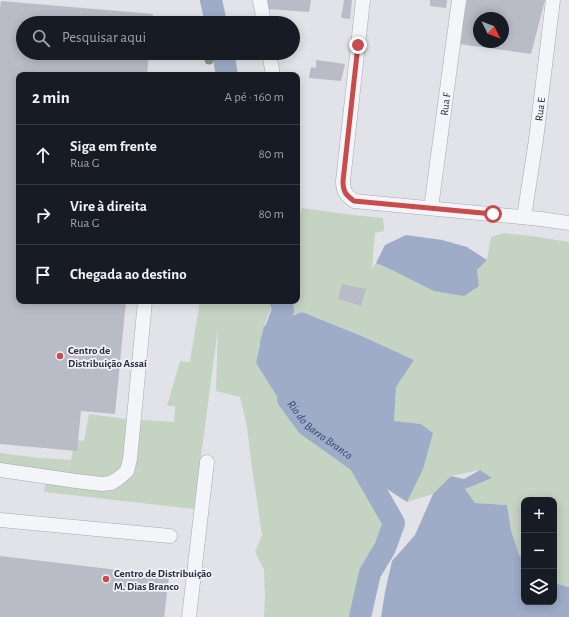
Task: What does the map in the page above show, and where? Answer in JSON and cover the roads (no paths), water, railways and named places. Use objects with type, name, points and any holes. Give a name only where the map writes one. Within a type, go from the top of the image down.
[{"type":"street","points":[[260,0],[263,16]]},
{"type":"street","points":[[363,0],[343,188],[347,196],[354,201],[524,217],[569,223]]},
{"type":"street","name":"Rua F","points":[[431,208],[459,0]]},
{"type":"street","name":"Rua E","points":[[524,217],[536,140],[553,0]]},
{"type":"street","points":[[270,60],[272,72]]},
{"type":"street","points":[[0,470],[102,484],[111,483],[127,471],[130,459],[145,304]]},
{"type":"street","points":[[189,617],[207,462]]},
{"type":"street","points":[[0,520],[170,536]]},
{"type":"water","points":[[406,235],[442,240],[467,247],[487,260],[477,270],[479,286],[464,296],[434,291],[376,263],[385,245]]},
{"type":"water","points":[[302,312],[364,337],[414,360],[396,387],[394,421],[421,424],[433,433],[423,469],[407,502],[346,462],[276,395],[256,363],[264,326]]},
{"type":"water","points":[[480,470],[492,478],[465,489],[475,503],[507,505],[511,530],[521,557],[521,605],[557,605],[557,584],[569,587],[569,617],[381,617],[392,561],[415,535],[433,494],[451,476],[464,479]]},
{"type":"waterway","name":"Rio do Barro Branco","points":[[211,0],[214,16]]},
{"type":"waterway","name":"Rio do Barro Branco","points":[[224,60],[226,72]]},
{"type":"waterway","name":"Rio do Barro Branco","points":[[271,350],[271,342],[283,310],[282,304]]},
{"type":"waterway","name":"Rio do Barro Branco","points":[[288,399],[307,425],[359,462],[394,523],[385,548],[370,573],[360,617]]},
{"type":"place","name":"Centro de Distribuição Assaí","points":[[60,356]]},
{"type":"place","name":"Centro de Distribuição M. Dias Branco","points":[[106,579]]}]
